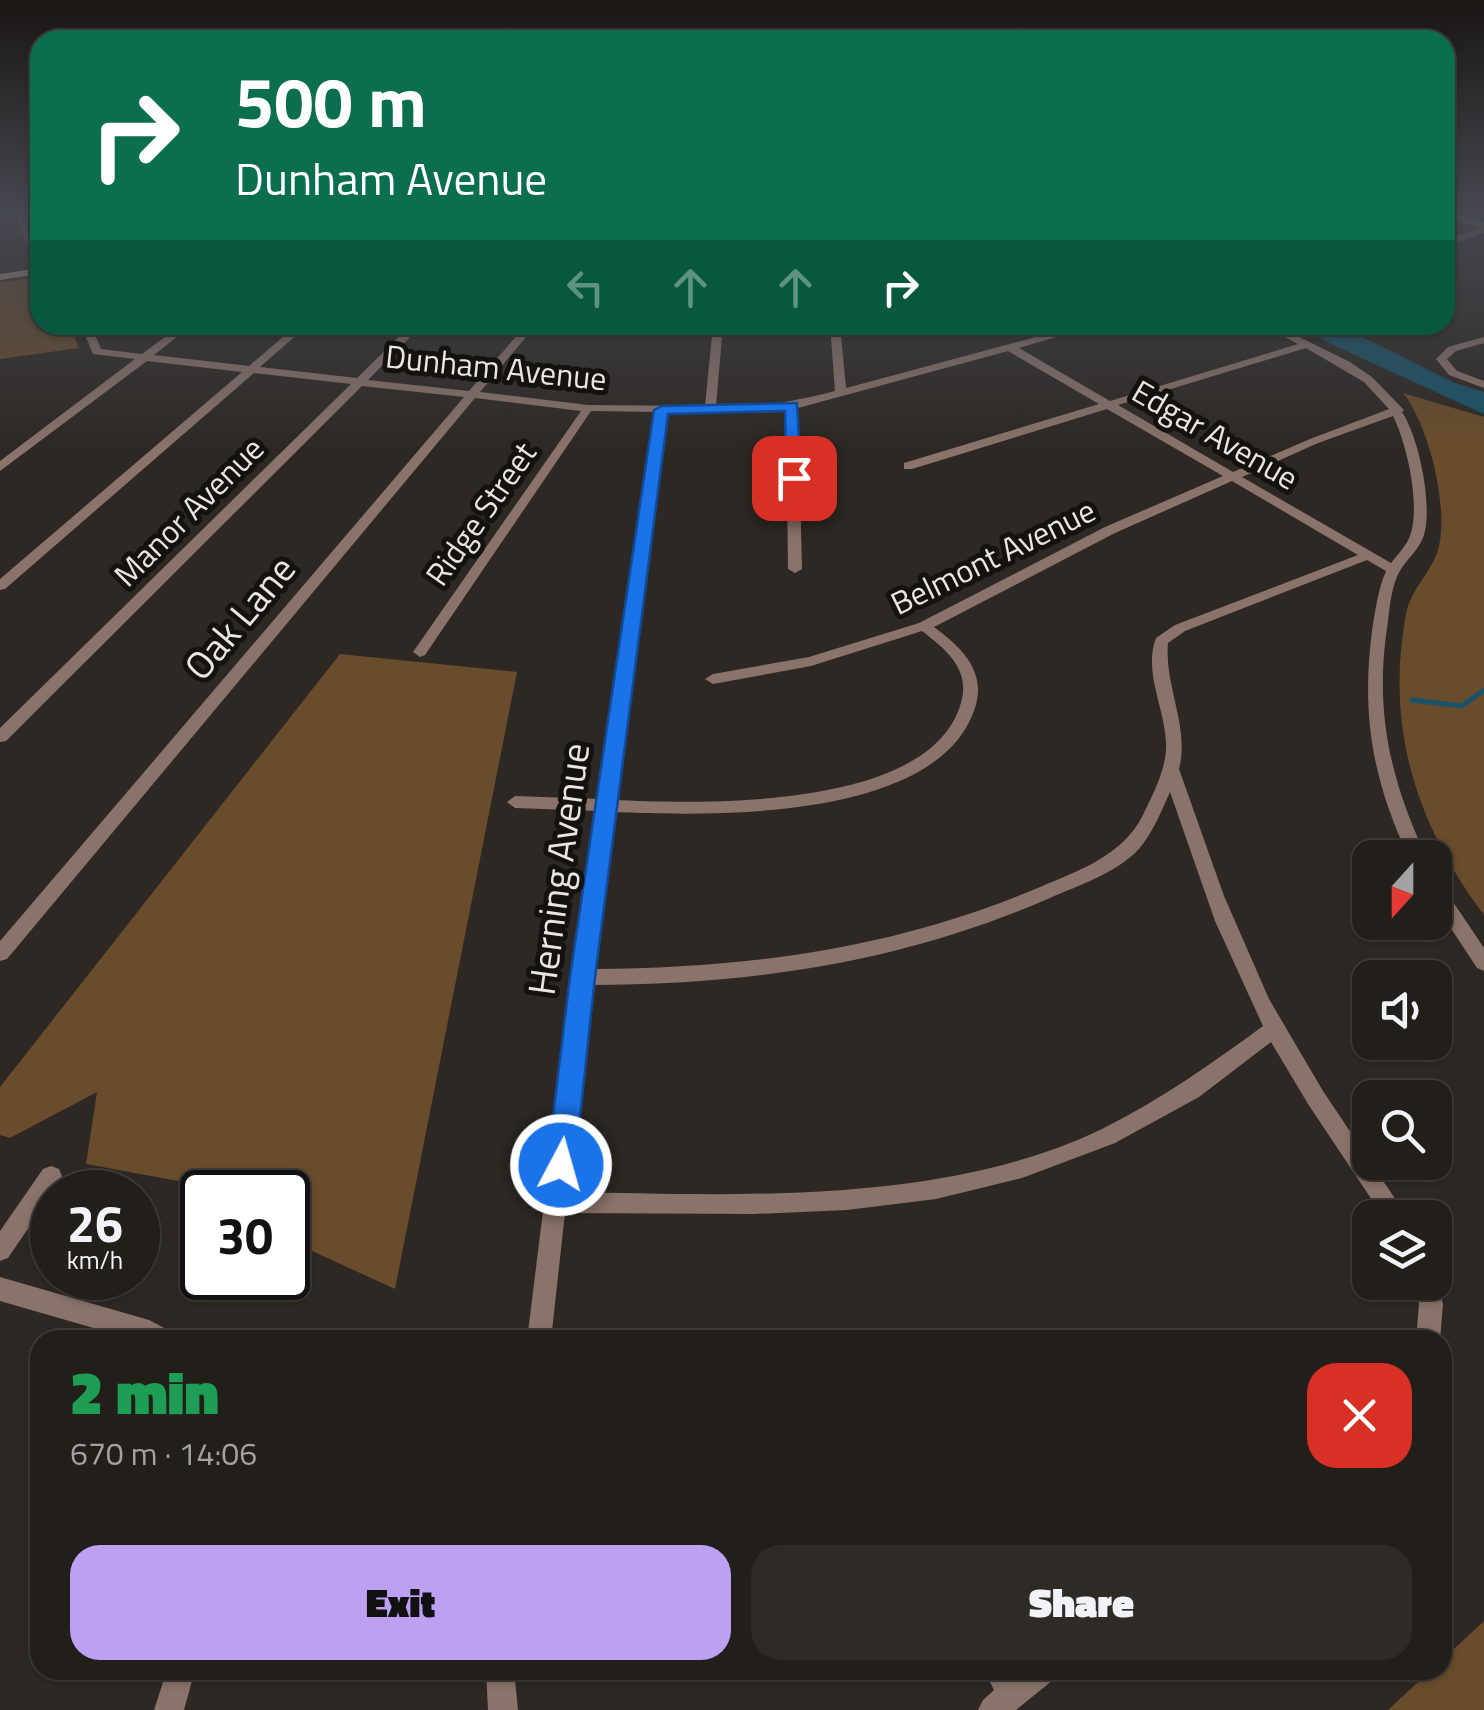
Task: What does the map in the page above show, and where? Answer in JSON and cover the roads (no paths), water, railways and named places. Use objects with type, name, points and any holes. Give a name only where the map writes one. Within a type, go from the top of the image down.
[{"type":"street","name":"Dunham Avenue","points":[[90,335],[98,352],[588,408],[662,410],[792,406],[1057,335]]},
{"type":"street","points":[[0,467],[175,335]]},
{"type":"street","points":[[0,586],[291,335]]},
{"type":"street","name":"Manor Avenue","points":[[0,738],[407,335]]},
{"type":"street","name":"Oak Lane","points":[[0,954],[523,335]]},
{"type":"street","points":[[710,410],[717,335]]},
{"type":"street","points":[[836,335],[841,393]]},
{"type":"street","points":[[1288,335],[1362,374],[1398,410],[1413,444],[1420,524],[1414,544],[1392,569],[1373,680],[1374,740],[1395,808],[1410,840]]},
{"type":"street","points":[[1484,340],[1452,349],[1441,359],[1453,373],[1484,385]]},
{"type":"street","points":[[908,466],[1307,344]]},
{"type":"street","name":"Edgar Avenue","points":[[1011,348],[1392,569]]},
{"type":"street","points":[[792,406],[795,568]]},
{"type":"street","name":"Ridge Street","points":[[420,652],[588,408]]},
{"type":"street","name":"Herning Avenue","points":[[539,1330],[582,977],[662,410]]},
{"type":"street","name":"Belmont Avenue","points":[[713,679],[811,661],[924,626],[1110,530],[1398,410]]},
{"type":"street","points":[[1366,556],[1169,634],[1161,641],[1155,665],[1169,712],[1171,770],[1205,875],[1247,974],[1310,1088],[1386,1200]]},
{"type":"street","points":[[515,802],[800,804],[880,784],[914,766],[959,730],[974,682],[962,655],[924,626]]},
{"type":"street","points":[[582,977],[674,978],[764,972],[868,954],[1009,910],[1076,879],[1134,844],[1171,770]]},
{"type":"street","points":[[1452,914],[1484,962]]},
{"type":"street","points":[[556,1202],[843,1203],[932,1191],[1017,1171],[1095,1143],[1165,1109],[1225,1070],[1276,1027]]},
{"type":"street","points":[[0,1250],[30,1207]]},
{"type":"street","points":[[0,1289],[143,1330]]},
{"type":"street","points":[[1429,1330],[1430,1300]]},
{"type":"street","points":[[169,1710],[178,1680]]},
{"type":"street","points":[[501,1680],[503,1710]]},
{"type":"street","points":[[1001,1691],[1024,1680]]},
{"type":"water","points":[[1317,335],[1358,335],[1455,383],[1484,392],[1484,414]]},
{"type":"waterway","points":[[1412,700],[1462,706],[1484,690]]}]
